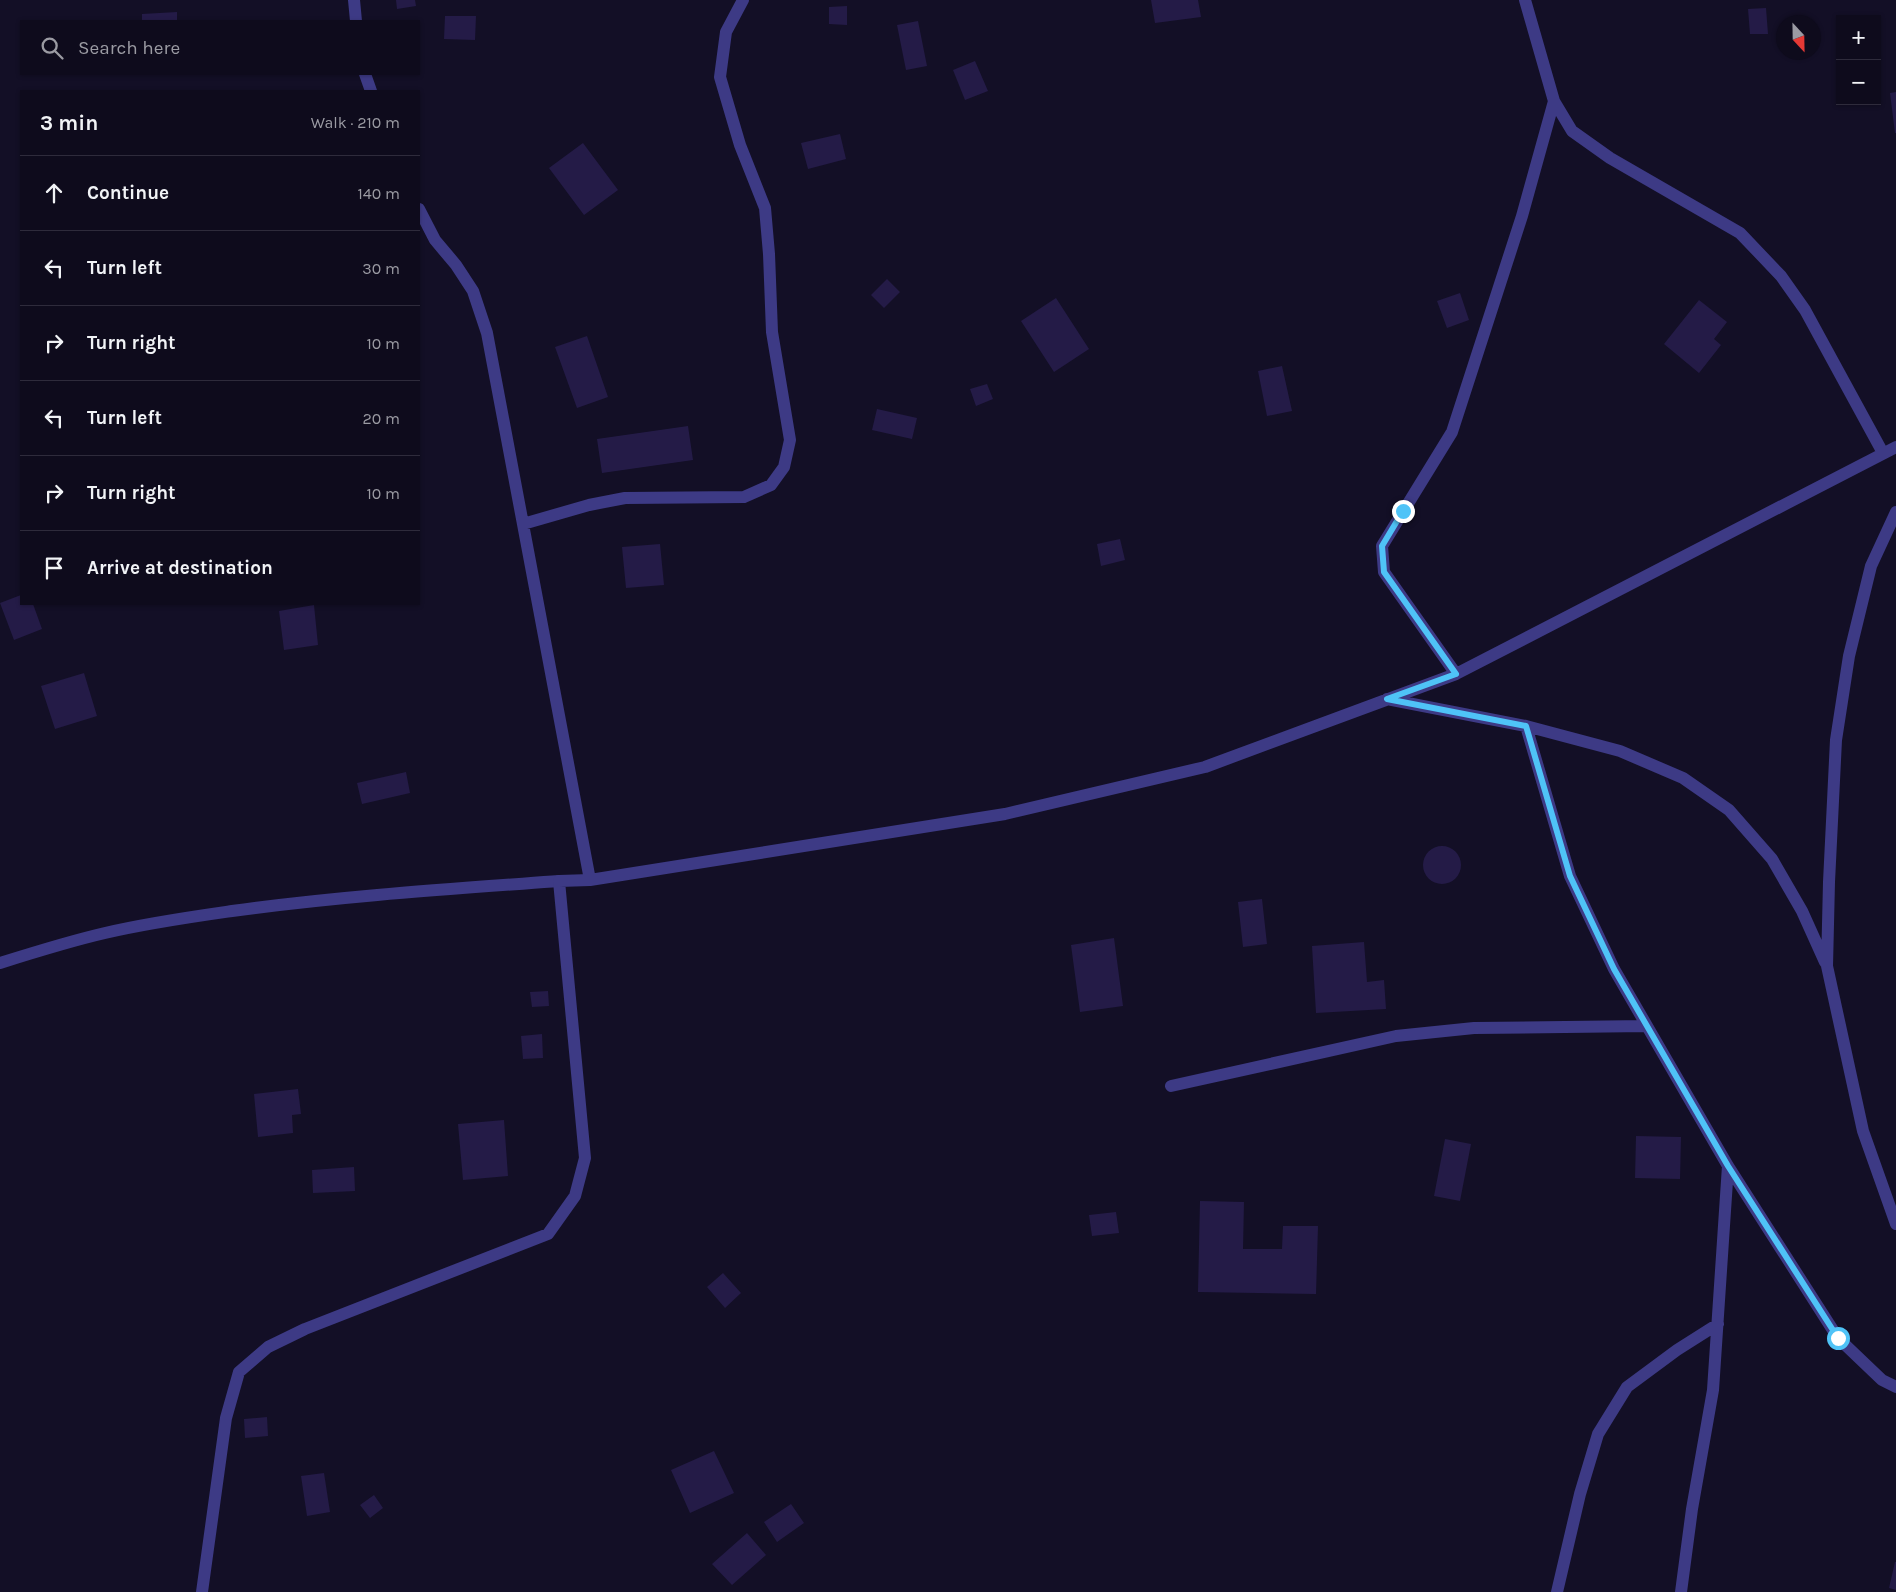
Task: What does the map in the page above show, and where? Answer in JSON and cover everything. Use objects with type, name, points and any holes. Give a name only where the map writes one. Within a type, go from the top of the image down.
[{"type":"street","points":[[354,0],[356,20]]},
{"type":"street","points":[[523,524],[588,505],[625,498],[744,497],[771,485],[784,467],[790,440],[772,332],[765,208],[740,144],[720,77],[726,32],[743,0]]},
{"type":"street","points":[[1525,0],[1554,101],[1572,131],[1610,158],[1740,233],[1781,276],[1806,310],[1883,453]]},
{"type":"street","points":[[366,75],[371,90]]},
{"type":"street","points":[[1456,674],[1384,572],[1382,546],[1452,432],[1522,216],[1554,101]]},
{"type":"street","points":[[420,211],[435,240],[456,265],[473,291],[487,333],[590,880]]},
{"type":"street","points":[[0,963],[43,949],[106,933],[184,918],[331,899],[590,880],[1005,814],[1206,767],[1456,674],[1896,447]]},
{"type":"street","points":[[1826,966],[1828,882],[1836,740],[1849,656],[1871,566],[1896,512]]},
{"type":"street","points":[[1387,699],[1526,726],[1620,751],[1683,778],[1728,810],[1772,859],[1802,912],[1826,966],[1863,1131],[1896,1224]]},
{"type":"street","points":[[1526,726],[1570,876],[1614,969],[1728,1166],[1838,1338],[1882,1380],[1896,1387]]},
{"type":"street","points":[[202,1592],[226,1418],[239,1372],[268,1347],[305,1328],[548,1234],[575,1196],[585,1158],[559,882]]},
{"type":"street","points":[[1171,1086],[1396,1036],[1474,1028],[1647,1026]]},
{"type":"street","points":[[1681,1592],[1692,1509],[1713,1390],[1728,1166]]},
{"type":"street","points":[[1557,1592],[1580,1494],[1598,1434],[1627,1387],[1677,1350],[1718,1324]]},
{"type":"building","points":[[396,0],[415,0],[416,6],[397,9]]},
{"type":"building","points":[[1151,0],[1198,0],[1201,17],[1155,23]]},
{"type":"building","points":[[847,6],[847,25],[829,24],[829,7]]},
{"type":"building","points":[[1766,8],[1768,34],[1750,34],[1748,9]]},
{"type":"building","points":[[177,12],[177,20],[142,20],[142,14]]},
{"type":"building","points":[[445,16],[476,16],[475,40],[444,39]]},
{"type":"building","points":[[918,21],[927,66],[906,70],[897,25]]},
{"type":"building","points":[[975,61],[988,91],[965,100],[953,70]]},
{"type":"building","points":[[1896,92],[1896,133],[1895,133],[1890,93]]},
{"type":"building","points":[[840,134],[846,159],[808,169],[801,143]]},
{"type":"building","points":[[583,143],[618,190],[584,215],[549,168]]},
{"type":"building","points":[[887,279],[900,292],[884,308],[871,295]]},
{"type":"building","points":[[1460,293],[1469,320],[1447,328],[1437,301]]},
{"type":"building","points":[[1056,298],[1089,349],[1054,372],[1021,321]]},
{"type":"building","points":[[1699,300],[1727,322],[1714,339],[1721,345],[1699,373],[1664,344]]},
{"type":"building","points":[[587,336],[608,397],[577,408],[555,347]]},
{"type":"building","points":[[1282,366],[1292,411],[1267,416],[1258,371]]},
{"type":"building","points":[[987,384],[993,399],[976,406],[970,389]]},
{"type":"building","points":[[877,409],[917,418],[912,439],[872,430]]},
{"type":"building","points":[[688,426],[693,460],[602,473],[597,439]]},
{"type":"building","points":[[1120,539],[1125,560],[1101,566],[1097,544]]},
{"type":"building","points":[[660,544],[664,585],[626,588],[622,547]]},
{"type":"building","points":[[20,595],[20,605],[33,605],[42,629],[14,640],[0,603]]},
{"type":"building","points":[[314,605],[318,645],[284,650],[279,611]]},
{"type":"building","points":[[84,673],[97,716],[55,729],[41,686]]},
{"type":"building","points":[[406,772],[410,793],[362,804],[357,783]]},
{"type":"building","points":[[1442,846],[1455,852],[1461,865],[1455,878],[1442,884],[1429,878],[1423,865],[1429,852]]},
{"type":"building","points":[[1262,899],[1267,944],[1243,947],[1238,902]]},
{"type":"building","points":[[1114,938],[1123,1006],[1080,1012],[1071,945]]},
{"type":"building","points":[[1364,942],[1367,982],[1384,980],[1386,1009],[1316,1013],[1312,946]]},
{"type":"building","points":[[548,991],[549,1006],[532,1007],[530,992]]},
{"type":"building","points":[[542,1034],[543,1058],[523,1059],[521,1036]]},
{"type":"building","points":[[298,1089],[301,1114],[292,1115],[293,1133],[258,1137],[254,1094]]},
{"type":"building","points":[[504,1120],[508,1176],[463,1180],[458,1124]]},
{"type":"building","points":[[1636,1136],[1681,1137],[1680,1179],[1635,1178]]},
{"type":"building","points":[[1445,1139],[1471,1144],[1460,1201],[1434,1196]]},
{"type":"building","points":[[354,1167],[355,1191],[313,1193],[312,1170]]},
{"type":"building","points":[[1200,1201],[1244,1202],[1243,1249],[1282,1249],[1283,1226],[1318,1226],[1316,1294],[1198,1292]]},
{"type":"building","points":[[1116,1212],[1119,1233],[1092,1236],[1089,1215]]},
{"type":"building","points":[[723,1273],[741,1293],[725,1308],[707,1287]]},
{"type":"building","points":[[267,1417],[268,1436],[245,1438],[244,1419]]},
{"type":"building","points":[[714,1451],[734,1493],[690,1513],[671,1470]]},
{"type":"building","points":[[324,1473],[330,1512],[307,1516],[301,1476]]},
{"type":"building","points":[[374,1495],[383,1508],[370,1518],[360,1505]]},
{"type":"building","points":[[791,1504],[804,1523],[777,1542],[764,1522]]},
{"type":"building","points":[[747,1533],[766,1555],[732,1585],[712,1564]]},
{"type":"building","points":[[1896,1562],[1896,1590],[1889,1588]]},
{"type":"route","points":[[1403,511],[1382,546],[1384,572],[1456,674],[1387,699],[1526,726],[1570,876],[1614,969],[1728,1166],[1838,1338]]}]
